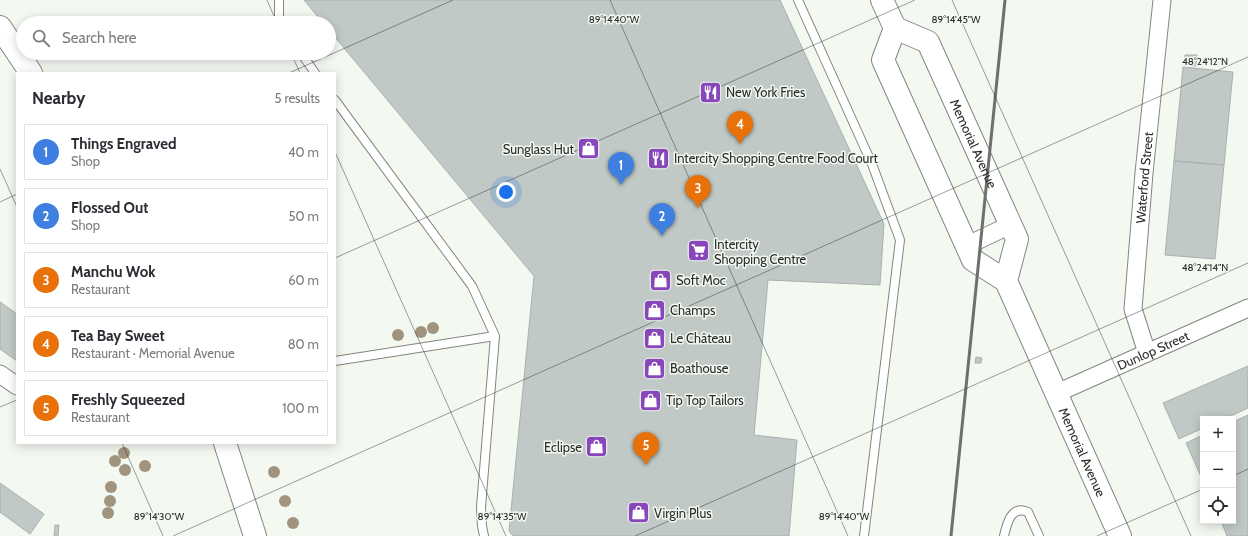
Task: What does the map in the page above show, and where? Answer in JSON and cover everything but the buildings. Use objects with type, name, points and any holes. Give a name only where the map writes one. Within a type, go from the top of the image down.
[{"type":"main road","points":[[882,0],[895,28],[883,60],[973,260],[1006,281]]},
{"type":"main road","points":[[0,27],[16,52]]},
{"type":"main road","name":"Memorial Avenue","points":[[895,28],[928,42],[1017,239],[1006,281],[1120,536]]},
{"type":"main road","points":[[22,60],[29,72]]},
{"type":"main road","points":[[225,444],[255,536]]},
{"type":"street","name":"Waterford Street","points":[[1147,353],[1132,309],[1162,0]]},
{"type":"street","points":[[966,246],[1010,225]]},
{"type":"street","name":"Dunlop Street","points":[[1057,393],[1248,308]]},
{"type":"street","points":[[0,374],[16,385]]},
{"type":"lane","points":[[279,0],[279,16]]},
{"type":"lane","points":[[798,0],[872,164],[900,240],[864,536]]},
{"type":"lane","points":[[306,60],[315,72]]},
{"type":"lane","points":[[336,101],[472,286],[495,336],[482,507],[482,526],[484,536]]},
{"type":"lane","points":[[336,361],[495,336]]},
{"type":"lane","points":[[1004,536],[1008,518],[1016,511],[1023,510],[1028,512],[1039,536]]},
{"type":"railway","points":[[951,536],[1005,0]]},
{"type":"place","name":"New York Fries","points":[[710,92]]},
{"type":"place","name":"Tea Bay Sweet","points":[[740,144]]},
{"type":"place","name":"Sunglass Hut","points":[[589,149]]},
{"type":"place","name":"Intercity Shopping Centre Food Court","points":[[659,158]]},
{"type":"place","name":"Things Engraved","points":[[621,185]]},
{"type":"place","name":"Manchu Wok","points":[[698,208]]},
{"type":"place","name":"Flossed Out","points":[[662,236]]},
{"type":"place","name":"Intercity Shopping Centre","points":[[698,251]]},
{"type":"place","name":"Soft Moc","points":[[660,280]]},
{"type":"place","name":"Champs","points":[[655,310]]},
{"type":"place","name":"Le Château","points":[[655,338]]},
{"type":"place","name":"Boathouse","points":[[654,368]]},
{"type":"place","name":"Tip Top Tailors","points":[[651,400]]},
{"type":"place","name":"Eclipse","points":[[597,447]]},
{"type":"place","name":"Freshly Squeezed","points":[[646,465]]},
{"type":"place","name":"Virgin Plus","points":[[638,513]]}]
